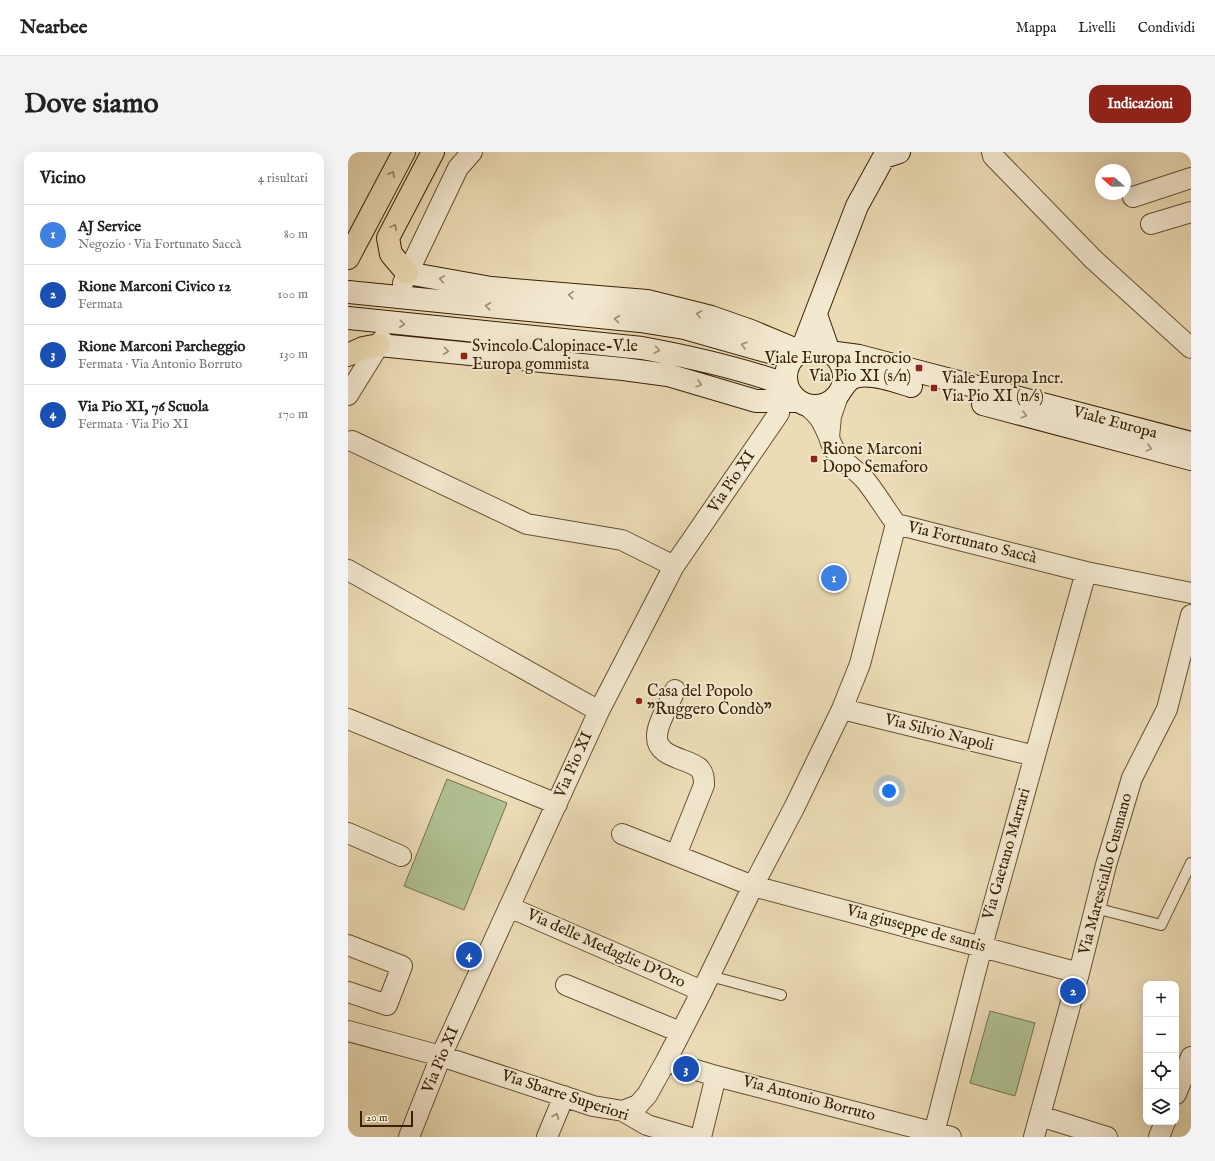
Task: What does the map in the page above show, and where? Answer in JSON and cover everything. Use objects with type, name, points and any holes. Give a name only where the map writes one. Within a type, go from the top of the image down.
[{"type":"main road","points":[[348,258],[404,152]]},
{"type":"main road","points":[[433,152],[388,238],[391,254],[405,278],[491,288],[647,301],[711,317],[751,331],[798,354]]},
{"type":"main road","points":[[792,399],[786,376],[788,367],[798,354],[816,315],[857,206],[890,154]]},
{"type":"main road","points":[[348,292],[640,321],[684,328],[780,355],[798,354],[810,349],[820,348],[836,357],[842,366],[844,375],[840,392],[833,400],[825,405],[816,406],[792,399],[756,401],[668,375],[380,342],[348,355]]},
{"type":"main road","points":[[816,315],[829,352]]},
{"type":"main road","points":[[356,319],[642,348],[684,356],[765,377],[792,399]]},
{"type":"main road","name":"Viale Europa","points":[[829,352],[860,356],[1191,443]]},
{"type":"main road","name":"Viale Europa","points":[[840,392],[849,380],[858,377],[872,376],[1191,459]]},
{"type":"street","points":[[405,278],[458,168],[472,152]]},
{"type":"street","points":[[992,152],[993,156],[1093,259],[1191,348]]},
{"type":"street","points":[[1133,197],[1191,178]]},
{"type":"street","points":[[1151,224],[1191,212]]},
{"type":"street","points":[[348,395],[380,342]]},
{"type":"street","points":[[829,438],[830,416],[840,392]]},
{"type":"street","name":"Via Fortunato Saccà","points":[[792,399],[814,411],[820,417],[835,453],[865,480],[896,524],[1086,572],[1191,594]]},
{"type":"street","name":"Via Pio XI","points":[[409,1137],[441,1056],[599,711],[674,566],[792,399]]},
{"type":"street","points":[[352,441],[527,524],[622,540],[674,566]]},
{"type":"street","points":[[623,1111],[638,1105],[647,1095],[666,1061],[706,984],[752,886],[794,808],[842,709],[860,664],[896,524]]},
{"type":"street","points":[[348,570],[599,711]]},
{"type":"street","name":"Via Gaetano Marrari","points":[[939,1135],[982,946],[1086,572]]},
{"type":"street","name":"Via Maresciallo Cusmano","points":[[1034,1137],[1079,973],[1095,908],[1132,778],[1167,709],[1191,616]]},
{"type":"street","points":[[675,690],[658,728],[657,738],[659,745],[665,752],[699,768],[704,777],[704,785],[676,855]]},
{"type":"street","name":"Via Silvio Napoli","points":[[842,709],[1035,756]]},
{"type":"street","points":[[348,719],[557,804]]},
{"type":"street","points":[[348,833],[401,856]]},
{"type":"street","points":[[622,834],[752,886]]},
{"type":"street","name":"Via giuseppe de santis","points":[[752,886],[1079,973]]},
{"type":"street","name":"Via delle Medaglie D'Oro","points":[[509,907],[706,984]]},
{"type":"street","points":[[348,945],[402,966],[386,1006],[348,992]]},
{"type":"street","points":[[566,985],[680,1032]]},
{"type":"street","name":"Via Sbarre Superiori","points":[[348,1031],[441,1056],[593,1106],[623,1111],[647,1125],[688,1137]]},
{"type":"street","points":[[1178,1089],[1191,1057]]},
{"type":"street","name":"Via Antonio Borruto","points":[[666,1061],[716,1076],[939,1135]]},
{"type":"street","points":[[701,1137],[716,1076]]},
{"type":"street","points":[[547,1137],[564,1096]]},
{"type":"street","points":[[1040,1116],[1107,1137]]},
{"type":"street","points":[[1159,1137],[1164,1125]]},
{"type":"lane","points":[[1095,908],[1161,925],[1191,863]]},
{"type":"lane","points":[[706,984],[781,995]]},
{"type":"green space","points":[[447,779],[507,803],[464,910],[404,886]]},
{"type":"green space","points":[[990,1011],[1035,1023],[1015,1096],[970,1083]]},
{"type":"place","name":"Svincolo Calopinace-V.le Europa gommista","points":[[464,356]]},
{"type":"place","name":"Viale Europa Incrocio Via Pio XI (s/n)","points":[[919,368]]},
{"type":"place","name":"Viale Europa Incr. Via Pio XI (n/s)","points":[[934,388]]},
{"type":"place","name":"Rione Marconi Dopo Semaforo","points":[[814,459]]},
{"type":"place","name":"AJ Service","points":[[834,578]]},
{"type":"place","name":"Casa del Popolo \"Ruggero Condò\"","points":[[639,701]]},
{"type":"place","name":"Via Pio XI, 76 Scuola","points":[[469,955]]},
{"type":"place","name":"Rione Marconi Civico 12","points":[[1073,991]]},
{"type":"place","name":"Rione Marconi Parcheggio","points":[[686,1069]]}]
